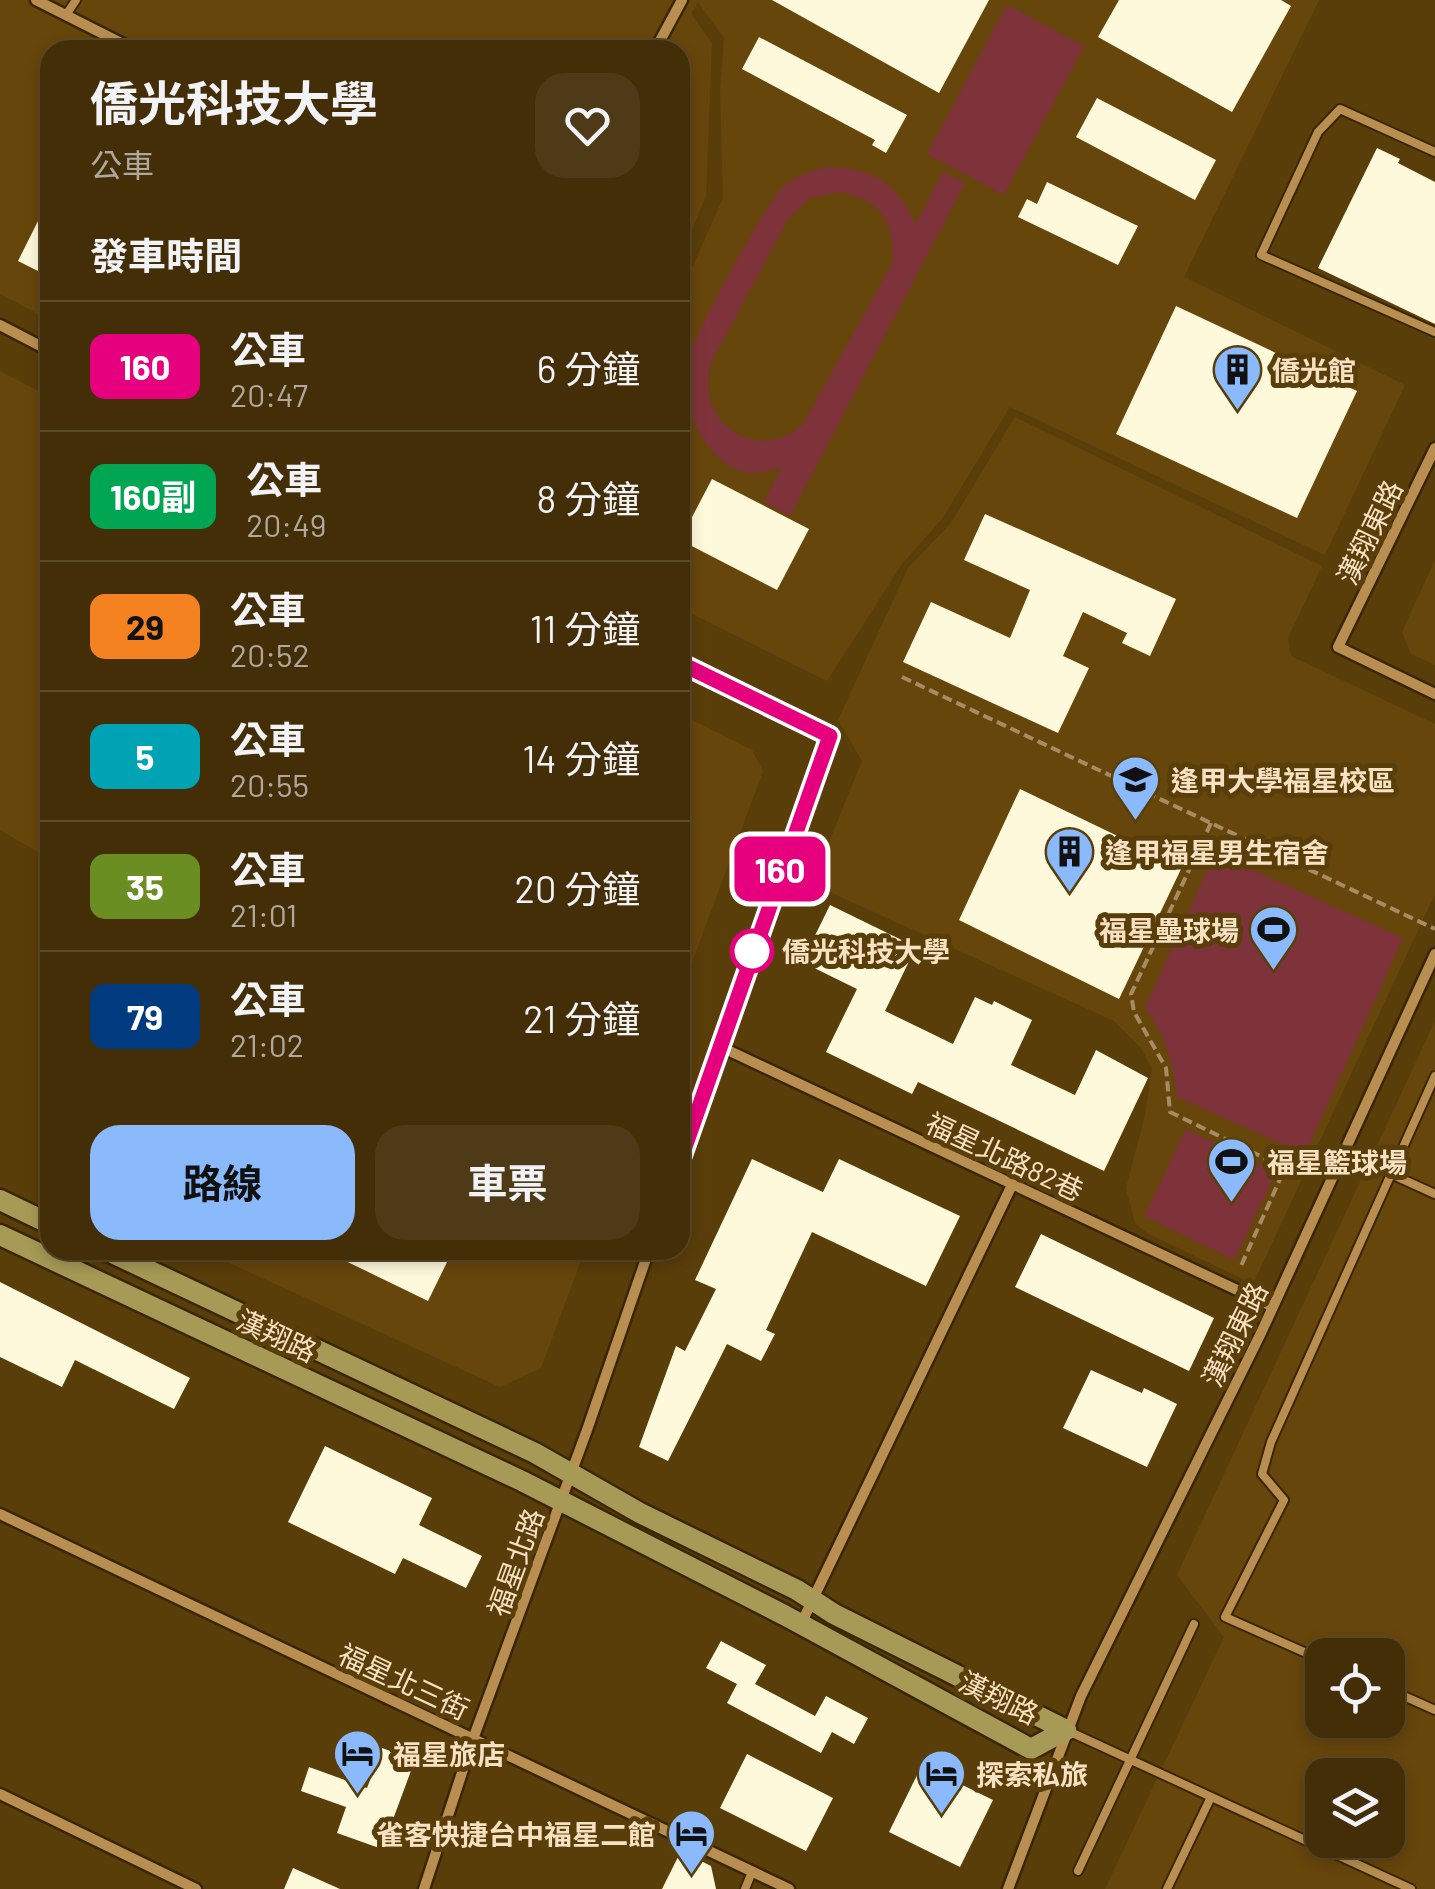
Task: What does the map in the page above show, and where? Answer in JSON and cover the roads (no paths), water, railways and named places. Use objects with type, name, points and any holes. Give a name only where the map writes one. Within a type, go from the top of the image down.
[{"type":"street","points":[[36,0],[115,40]]},
{"type":"street","points":[[660,40],[682,0]]},
{"type":"street","points":[[0,325],[40,346]]},
{"type":"street","name":"漢翔東路","points":[[1435,448],[1338,647],[1435,694]]},
{"type":"street","points":[[690,668],[830,736],[690,1132]]},
{"type":"street","name":"漢翔東路","points":[[1008,1889],[1066,1730],[1272,1306],[1435,954]]},
{"type":"street","name":"福星北路82巷","points":[[719,1046],[1272,1306]]},
{"type":"street","points":[[801,1625],[1012,1185]]},
{"type":"street","points":[[0,1200],[40,1219]]},
{"type":"street","name":"漢翔路","points":[[0,1235],[40,1254]]},
{"type":"street","name":"漢翔路","points":[[53,1260],[512,1476],[1031,1749],[1066,1730]]},
{"type":"street","name":"漢翔路","points":[[127,1260],[571,1472],[640,1513],[1066,1730]]},
{"type":"street","name":"福星北路","points":[[424,1889],[645,1260]]},
{"type":"street","name":"福星北三街","points":[[0,1514],[788,1889]]},
{"type":"street","points":[[0,1794],[196,1889]]},
{"type":"lane","points":[[66,15],[76,0]]},
{"type":"lane","points":[[1435,152],[1340,109],[1318,132],[1261,255],[1435,332]]},
{"type":"lane","points":[[1305,1652],[1225,1616],[1284,1500],[1262,1474],[1271,1442],[1435,1076]]},
{"type":"lane","points":[[1391,1174],[1435,1194]]},
{"type":"lane","points":[[1078,1871],[1194,1624]]},
{"type":"lane","points":[[1405,1697],[1435,1710]]},
{"type":"lane","points":[[1066,1730],[1411,1889]]},
{"type":"lane","points":[[1167,1889],[1210,1797]]},
{"type":"lane","points":[[744,1889],[752,1872]]},
{"type":"place","name":"僑光館","points":[[1237,412]]},
{"type":"place","name":"逢甲大學福星校區","points":[[1136,822]]},
{"type":"place","name":"逢甲福星男生宿舍","points":[[1070,894]]},
{"type":"place","name":"僑光科技大學","points":[[752,951]]},
{"type":"place","name":"福星壘球場","points":[[1274,972]]},
{"type":"place","name":"福星籃球場","points":[[1232,1204]]},
{"type":"place","name":"福星旅店","points":[[358,1796]]},
{"type":"place","name":"探索私旅","points":[[941,1816]]},
{"type":"place","name":"雀客快捷台中福星二館","points":[[691,1876]]}]
